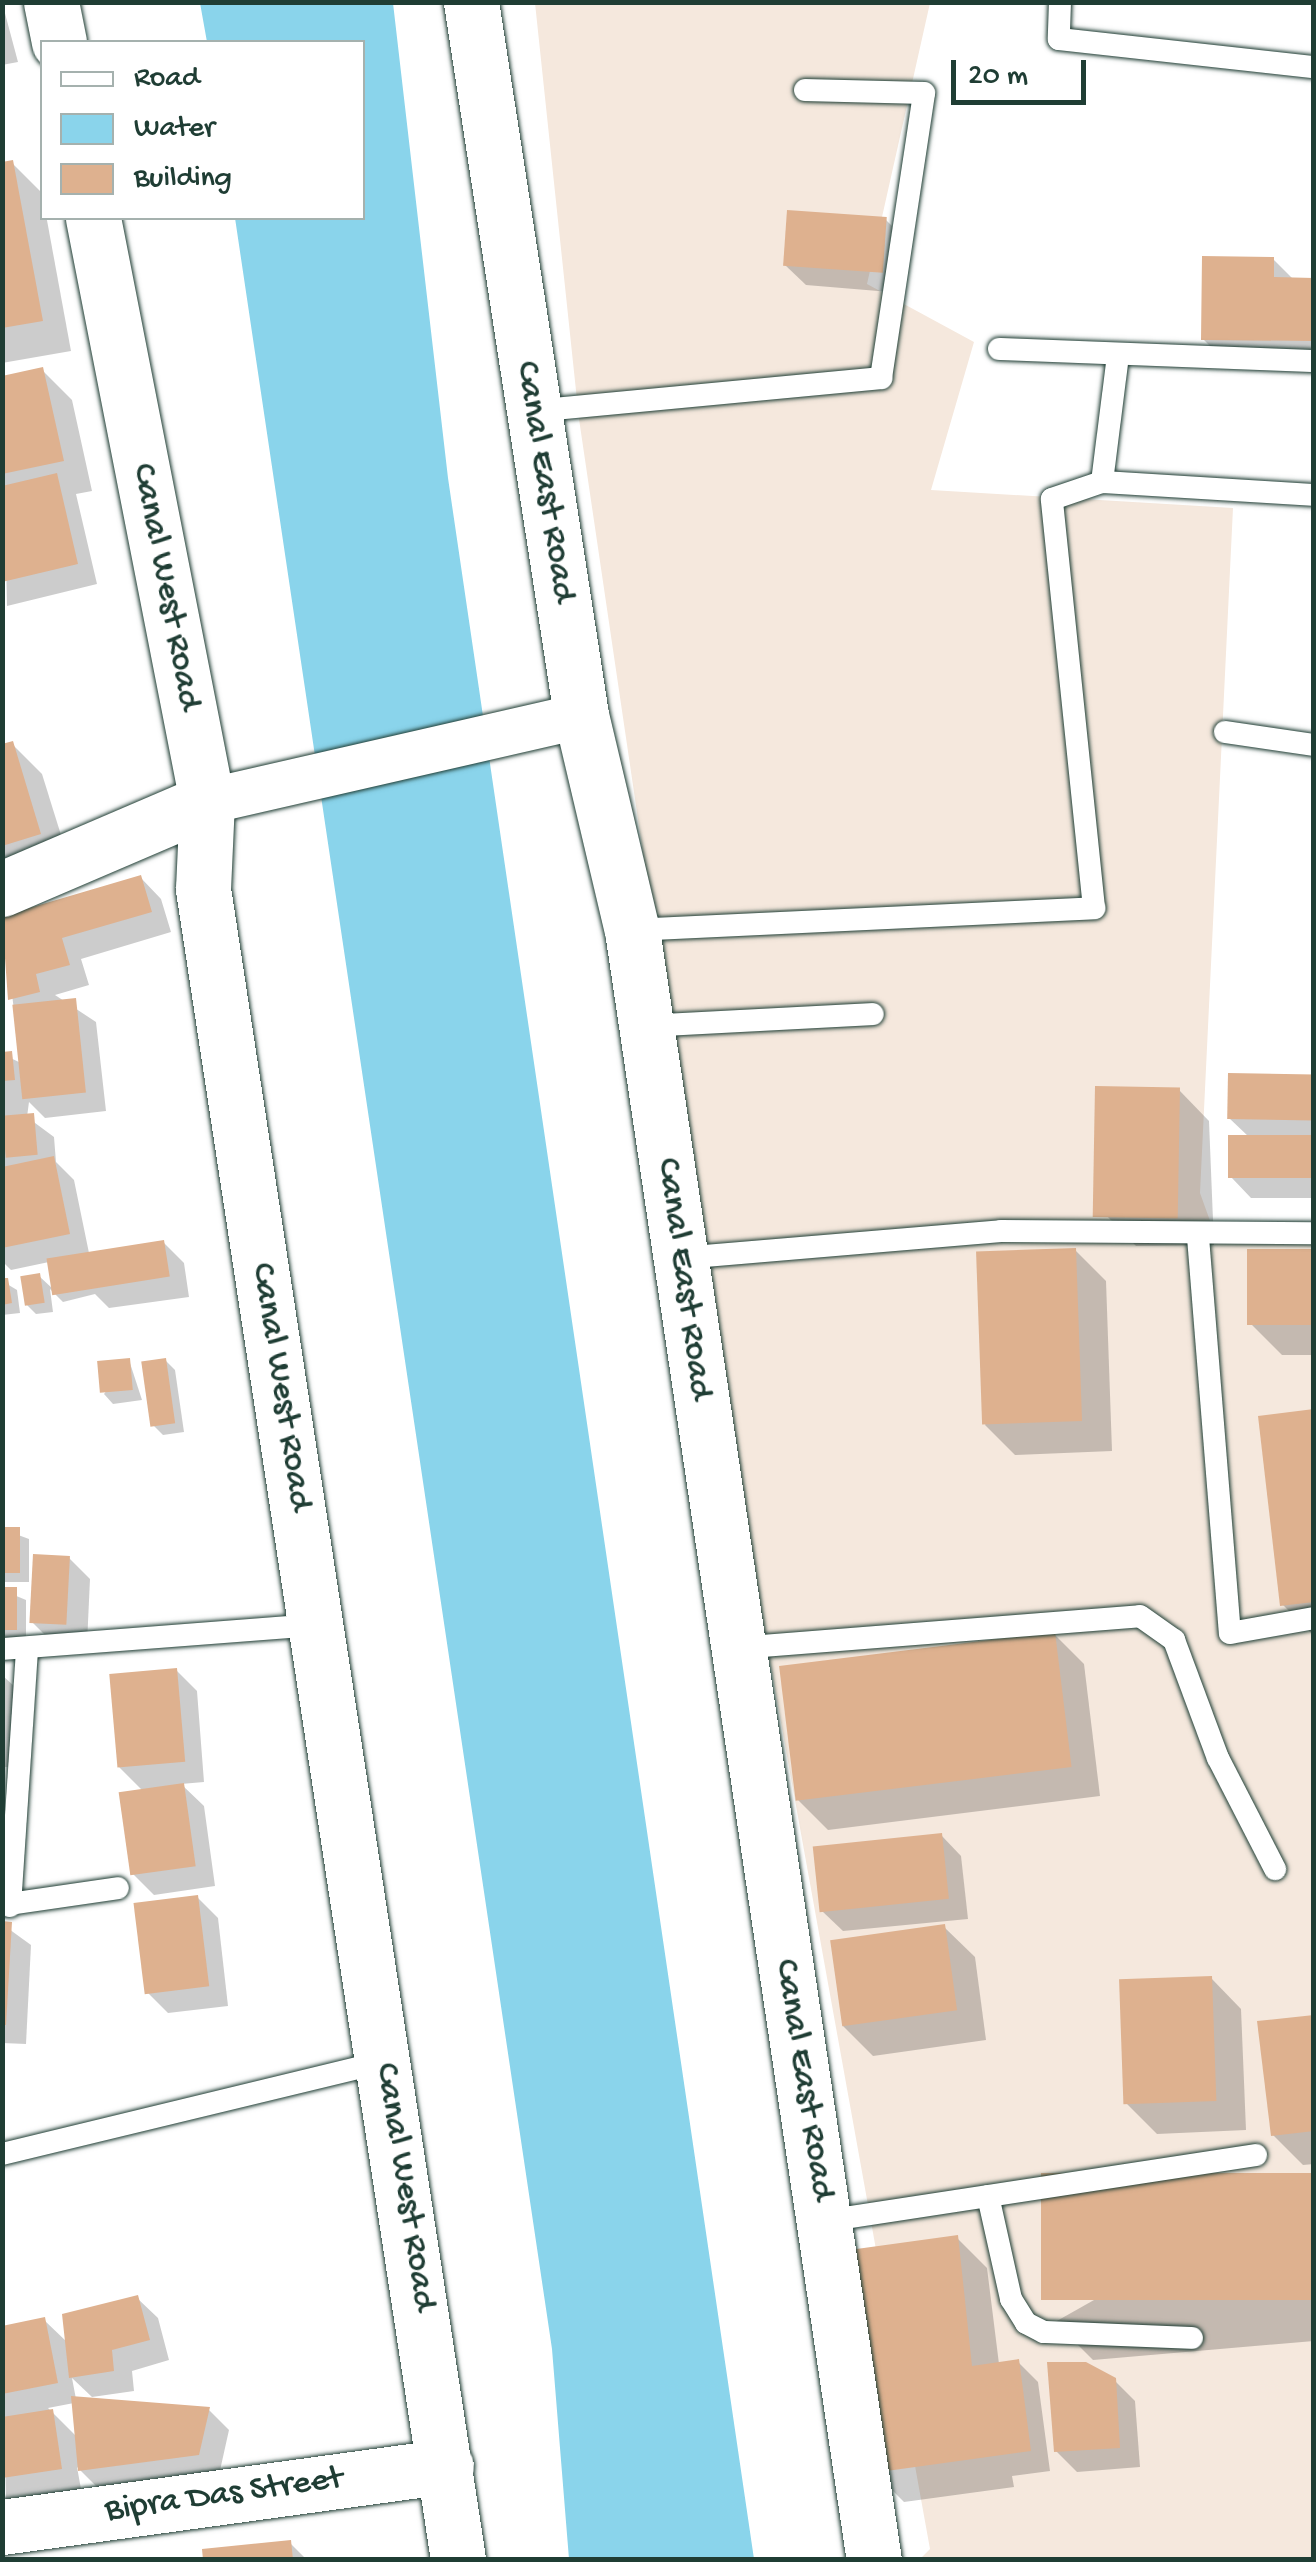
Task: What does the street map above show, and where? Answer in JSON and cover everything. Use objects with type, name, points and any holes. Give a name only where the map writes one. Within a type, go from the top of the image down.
[{"type":"main road","points":[[51,2],[59,40]]},
{"type":"main road","name":"Canal East Road","points":[[471,2],[580,716],[632,930],[874,2560]]},
{"type":"main road","name":"Canal West Road","points":[[93,220],[232,794],[204,889],[458,2560]]},
{"type":"main road","points":[[2,889],[232,794]]},
{"type":"main road","name":"Bipra Das Street","points":[[2,2527],[446,2466]]},
{"type":"street","points":[[232,794],[580,716]]},
{"type":"lane","points":[[1060,2],[1059,39],[1314,66]]},
{"type":"lane","points":[[533,411],[880,378],[924,93],[805,90]]},
{"type":"lane","points":[[999,349],[1314,361]]},
{"type":"lane","points":[[1102,482],[1118,356]]},
{"type":"lane","points":[[632,930],[1094,908],[1052,499],[1102,482],[1314,495]]},
{"type":"lane","points":[[1225,732],[1314,745]]},
{"type":"lane","points":[[646,1026],[873,1014]]},
{"type":"lane","points":[[681,1258],[1000,1230],[1198,1237],[1314,1233]]},
{"type":"lane","points":[[1198,1237],[1230,1633],[1314,1618]]},
{"type":"lane","points":[[737,1648],[1140,1616],[1174,1640],[1218,1758],[1275,1868]]},
{"type":"lane","points":[[2,1648],[27,1650],[317,1625]]},
{"type":"lane","points":[[27,1650],[6,1905],[118,1888]]},
{"type":"lane","points":[[2,2154],[385,2061]]},
{"type":"lane","points":[[824,2221],[1256,2155]]},
{"type":"lane","points":[[988,2196],[1011,2299],[1026,2323],[1044,2332],[1192,2338]]},
{"type":"shaded area","points":[[535,3],[930,3],[867,284],[974,342],[931,490],[1233,508],[1200,1193],[1218,1243],[1313,1240],[1313,2559],[920,2559],[930,2549],[727,1423],[579,419]]},
{"type":"water","points":[[200,3],[393,3],[448,478],[754,2559],[569,2559],[552,2349],[235,220],[365,220],[365,40],[207,40]]},
{"type":"building","points":[[13,160],[43,321],[2,328],[2,162]]},
{"type":"building","points":[[787,210],[887,217],[883,273],[783,266]]},
{"type":"building","points":[[1202,256],[1274,257],[1274,277],[1314,278],[1314,341],[1201,340]]},
{"type":"building","points":[[43,367],[64,461],[2,474],[2,376]]},
{"type":"building","points":[[57,473],[78,564],[2,582],[2,486]]},
{"type":"building","points":[[13,741],[41,834],[2,846],[2,744]]},
{"type":"building","points":[[141,875],[152,912],[62,938],[70,965],[36,974],[40,992],[8,1000],[2,916]]},
{"type":"building","points":[[76,998],[86,1092],[22,1099],[12,1005]]},
{"type":"building","points":[[12,1051],[15,1080],[2,1081],[2,1052]]},
{"type":"building","points":[[1228,1073],[1314,1075],[1313,1120],[1227,1119]]},
{"type":"building","points":[[1095,1086],[1180,1087],[1178,1218],[1093,1217]]},
{"type":"building","points":[[34,1113],[38,1155],[6,1158],[2,1116]]},
{"type":"building","points":[[1228,1135],[1314,1135],[1314,1178],[1228,1178]]},
{"type":"building","points":[[54,1156],[70,1234],[2,1248],[2,1167]]},
{"type":"building","points":[[164,1240],[170,1277],[52,1295],[46,1259]]},
{"type":"building","points":[[1076,1248],[1082,1421],[982,1424],[976,1251]]},
{"type":"building","points":[[1247,1249],[1314,1249],[1314,1325],[1247,1325]]},
{"type":"building","points":[[40,1273],[45,1303],[25,1306],[20,1276]]},
{"type":"building","points":[[2,1278],[8,1278],[12,1303],[2,1305]]},
{"type":"building","points":[[130,1358],[133,1390],[100,1393],[97,1361]]},
{"type":"building","points":[[166,1358],[175,1423],[150,1427],[141,1361]]},
{"type":"building","points":[[1314,1409],[1314,1602],[1280,1606],[1258,1416]]},
{"type":"building","points":[[2,1527],[20,1527],[20,1573],[2,1573]]},
{"type":"building","points":[[33,1554],[70,1556],[66,1625],[29,1623]]},
{"type":"building","points":[[2,1587],[17,1587],[17,1630],[2,1630]]},
{"type":"building","points":[[1055,1632],[1072,1767],[796,1801],[779,1666]]},
{"type":"building","points":[[177,1668],[185,1762],[117,1768],[109,1674]]},
{"type":"building","points":[[184,1783],[196,1866],[130,1875],[119,1792]]},
{"type":"building","points":[[942,1833],[949,1899],[820,1912],[813,1847]]},
{"type":"building","points":[[198,1895],[209,1986],[145,1994],[133,1903]]},
{"type":"building","points":[[2,1921],[12,1922],[6,2025],[2,2025]]},
{"type":"building","points":[[945,1924],[957,2010],[842,2026],[830,1940]]},
{"type":"building","points":[[1212,1976],[1216,2101],[1123,2104],[1119,1979]]},
{"type":"building","points":[[1314,2015],[1314,2131],[1271,2136],[1257,2021]]},
{"type":"building","points":[[1041,2173],[1314,2173],[1314,2300],[1041,2300]]},
{"type":"building","points":[[958,2235],[972,2366],[1019,2359],[1031,2451],[872,2473],[842,2251]]},
{"type":"building","points":[[138,2295],[150,2340],[112,2350],[114,2371],[69,2378],[62,2314]]},
{"type":"building","points":[[45,2317],[58,2383],[2,2394],[2,2326]]},
{"type":"building","points":[[1047,2362],[1086,2362],[1116,2378],[1120,2448],[1054,2452]]},
{"type":"building","points":[[71,2396],[210,2407],[199,2455],[78,2471]]},
{"type":"building","points":[[53,2409],[62,2469],[2,2478],[2,2417]]},
{"type":"building","points":[[291,2540],[293,2560],[203,2560],[202,2549]]}]
